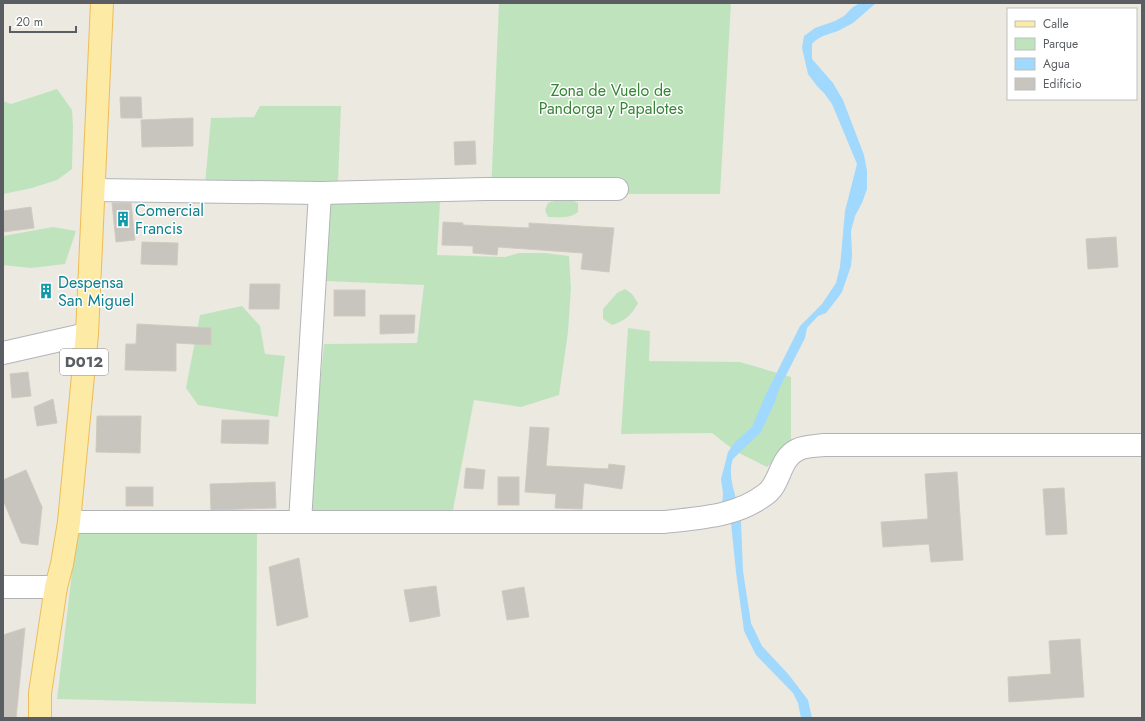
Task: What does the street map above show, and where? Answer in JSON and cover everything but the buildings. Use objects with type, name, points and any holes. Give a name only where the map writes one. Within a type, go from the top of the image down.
[{"type":"main road","name":"D012","points":[[40,718],[40,693],[56,587],[62,564],[69,522],[87,334],[102,3]]},
{"type":"street","points":[[94,190],[320,193],[486,189],[617,189]]},
{"type":"street","points":[[300,522],[320,193]]},
{"type":"street","points":[[3,353],[87,334]]},
{"type":"street","points":[[69,522],[664,522],[716,516],[747,507],[768,493],[778,478],[785,460],[797,450],[824,445],[1142,445]]},
{"type":"street","points":[[3,587],[56,587]]},
{"type":"green space","name":"Zona de Vuelo de Pandorga y Papalotes","points":[[499,3],[731,3],[720,194],[491,194]]},
{"type":"green space","points":[[57,89],[72,110],[72,169],[57,180],[32,188],[3,194],[3,101],[11,104]]},
{"type":"green space","points":[[260,106],[341,106],[338,181],[205,184],[211,118],[254,117]]},
{"type":"green space","points":[[329,197],[440,202],[437,255],[505,257],[519,253],[545,253],[569,256],[571,288],[568,332],[559,395],[521,407],[474,400],[452,515],[307,515],[324,344],[417,343],[424,285],[325,281]]},
{"type":"green space","points":[[569,199],[578,203],[578,212],[568,217],[548,217],[545,210],[548,203]]},
{"type":"green space","points":[[53,227],[76,231],[65,264],[31,268],[3,265],[3,236]]},
{"type":"green space","points":[[625,289],[632,294],[638,303],[628,317],[612,325],[603,319],[603,309],[617,293]]},
{"type":"green space","points":[[242,306],[260,326],[265,354],[285,356],[278,417],[198,405],[186,388],[200,315]]},
{"type":"green space","points":[[628,328],[650,331],[649,361],[740,362],[791,377],[791,446],[767,467],[735,451],[712,433],[621,434]]},
{"type":"green space","points":[[257,529],[256,704],[57,699],[77,530]]},
{"type":"water","points":[[860,3],[876,3],[853,23],[838,31],[823,36],[812,44],[812,59],[833,83],[843,100],[864,155],[867,171],[867,189],[855,216],[851,231],[851,266],[842,292],[826,313],[818,316],[807,328],[805,338],[779,389],[775,402],[761,432],[733,459],[731,475],[737,502],[722,507],[723,493],[721,479],[728,452],[735,442],[752,427],[765,396],[800,326],[822,304],[836,283],[840,267],[845,211],[857,164],[832,104],[808,74],[802,48],[804,36],[815,28],[844,16],[853,7]]},
{"type":"water","points":[[741,521],[743,571],[751,623],[762,646],[789,675],[808,700],[812,718],[801,718],[798,703],[793,693],[756,655],[744,631],[731,523]]},
{"type":"place","name":"Comercial Francis","points":[[123,219]]},
{"type":"place","name":"Despensa San Miguel","points":[[46,291]]}]
